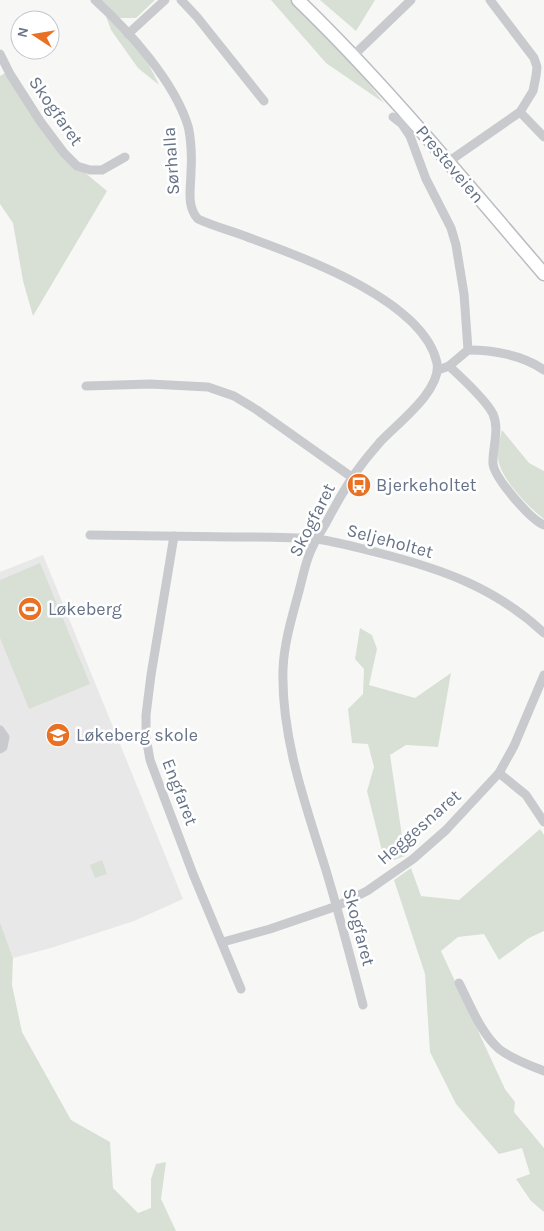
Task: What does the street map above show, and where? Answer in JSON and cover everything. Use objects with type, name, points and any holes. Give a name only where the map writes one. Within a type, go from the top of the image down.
[{"type":"main road","name":"Presteveien","points":[[298,0],[354,55],[408,115],[544,274]]},
{"type":"street","name":"Sørhalla","points":[[96,0],[115,18],[150,60],[181,108],[188,127],[191,204],[194,214],[198,219],[338,273],[367,290],[405,315],[415,324],[433,350],[438,370]]},
{"type":"street","points":[[128,34],[165,0]]},
{"type":"street","points":[[181,0],[197,17],[264,101]]},
{"type":"street","points":[[354,55],[411,0]]},
{"type":"street","points":[[448,162],[520,112],[532,92],[537,67],[534,58],[490,0]]},
{"type":"street","name":"Skogfaret","points":[[0,54],[10,74],[40,122],[64,154],[76,166],[90,170],[102,170],[125,157]]},
{"type":"street","points":[[520,112],[544,137]]},
{"type":"street","points":[[393,117],[402,124],[410,136],[426,179],[451,228],[456,245],[464,294],[468,350]]},
{"type":"street","points":[[438,370],[449,366],[468,350],[486,350],[536,364],[544,370]]},
{"type":"street","points":[[449,366],[462,378],[493,415],[495,442],[493,463],[499,479],[521,505],[544,525]]},
{"type":"street","name":"Skogfaret","points":[[363,1006],[337,906],[293,757],[287,729],[283,669],[289,627],[308,557],[316,539],[353,478],[381,441],[420,401],[435,380],[438,370]]},
{"type":"street","points":[[86,386],[150,384],[208,387],[234,396],[257,410],[353,478]]},
{"type":"street","name":"Seljeholtet","points":[[90,535],[316,539],[344,544],[397,558],[471,583],[498,598],[544,633]]},
{"type":"street","name":"Engfaret","points":[[174,536],[151,675],[146,715],[146,737],[150,760],[193,874],[241,989]]},
{"type":"street","name":"Heggesnaret","points":[[223,942],[270,929],[337,906],[367,891],[413,860],[446,830],[500,773],[514,746],[544,675]]},
{"type":"street","points":[[0,730],[5,737],[3,747],[0,749]]},
{"type":"street","points":[[500,773],[526,795],[544,822]]},
{"type":"street","points":[[459,983],[481,1025],[499,1048],[517,1060],[544,1071]]},
{"type":"shaded area","points":[[95,0],[155,0],[136,18],[115,18]]},
{"type":"shaded area","points":[[271,0],[291,0],[341,49],[384,103],[326,63]]},
{"type":"shaded area","points":[[320,0],[375,0],[356,31]]},
{"type":"shaded area","points":[[104,11],[135,45],[159,85],[138,68],[111,30]]},
{"type":"shaded area","points":[[7,72],[77,166],[107,191],[33,316],[23,281],[13,223],[0,204],[0,76]]},
{"type":"shaded area","points":[[502,430],[529,463],[544,471],[544,519],[515,491],[499,465],[498,454]]},
{"type":"shaded area","name":"Løkeberg skole","points":[[43,555],[183,899],[134,921],[51,948],[13,958],[0,922],[0,572]]},
{"type":"shaded area","name":"Løkeberg","points":[[40,563],[90,684],[29,709],[0,638],[0,580]]},
{"type":"shaded area","points":[[360,628],[372,635],[377,649],[369,685],[415,698],[451,673],[438,747],[406,745],[390,755],[405,856],[385,863],[367,791],[374,767],[368,744],[352,743],[348,709],[363,694],[364,669],[355,659]]},
{"type":"shaded area","points":[[540,829],[544,835],[544,931],[529,938],[499,960],[484,934],[458,937],[441,951],[505,1089],[515,1102],[514,1112],[544,1148],[544,1212],[531,1201],[516,1179],[530,1174],[522,1148],[499,1154],[456,1104],[430,1052],[425,974],[394,880],[411,868],[421,896],[459,900]]},
{"type":"shaded area","points":[[102,860],[107,874],[95,878],[90,865]]},
{"type":"shaded area","points":[[0,922],[13,958],[12,985],[22,1032],[71,1120],[110,1142],[113,1188],[138,1213],[151,1208],[151,1179],[156,1164],[166,1162],[161,1199],[176,1231],[0,1231]]},
{"type":"place","name":"Bjerkeholtet","points":[[359,485]]},
{"type":"place","name":"Løkeberg","points":[[30,609]]},
{"type":"place","name":"Løkeberg skole","points":[[58,735]]}]
